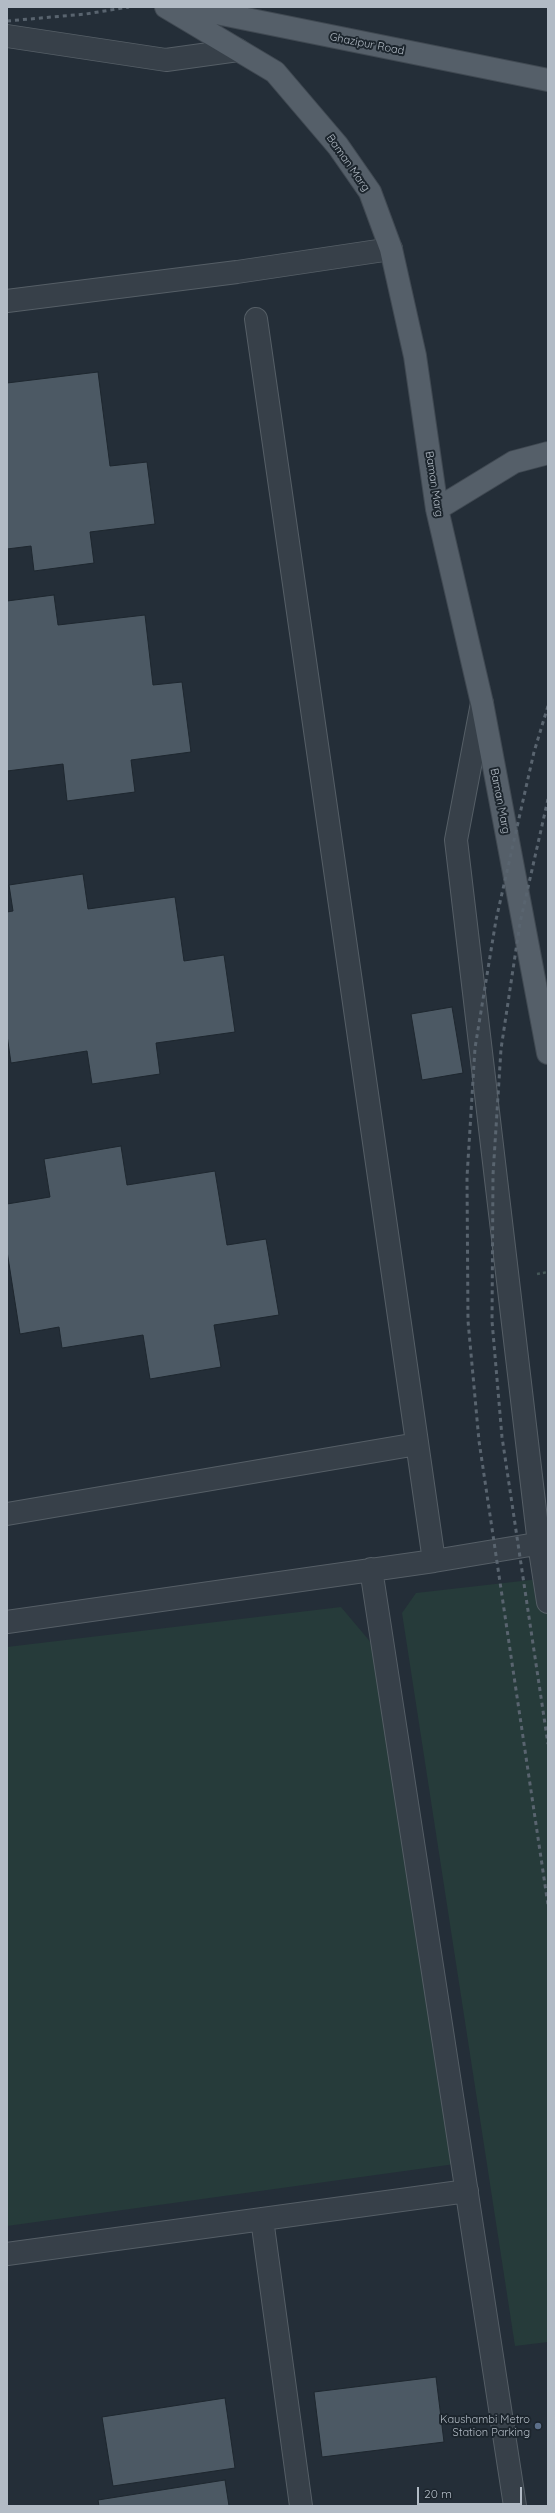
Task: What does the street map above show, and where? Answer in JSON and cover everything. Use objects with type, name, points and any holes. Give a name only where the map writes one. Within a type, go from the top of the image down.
[{"type":"main road","name":"Baman Marg","points":[[166,7],[275,72],[338,146],[370,192],[391,249],[415,356],[437,509],[482,703],[546,1025],[548,1053]]},
{"type":"main road","name":"Ghazipur Road","points":[[186,7],[548,80]]},
{"type":"main road","points":[[437,509],[514,462],[548,453]]},
{"type":"street","points":[[7,36],[166,60],[238,50]]},
{"type":"street","points":[[7,301],[237,272],[391,249]]},
{"type":"street","points":[[256,319],[434,1561]]},
{"type":"street","points":[[482,703],[456,840],[543,1543],[548,1602]]},
{"type":"street","points":[[7,1514],[417,1444]]},
{"type":"street","points":[[7,1622],[434,1561],[543,1543]]},
{"type":"street","points":[[371,1569],[515,2506]]},
{"type":"street","points":[[7,2254],[467,2191]]},
{"type":"street","points":[[262,2219],[301,2506]]},
{"type":"green space","points":[[548,1578],[548,2342],[515,2346],[402,1613],[416,1593]]},
{"type":"green space","points":[[341,1607],[378,1651],[455,2164],[7,2226],[7,1647]]},
{"type":"building","points":[[98,372],[110,466],[147,462],[155,524],[90,532],[94,563],[34,571],[31,546],[7,549],[7,383]]},
{"type":"building","points":[[54,595],[58,625],[145,615],[153,685],[182,682],[191,752],[131,760],[135,792],[67,801],[63,764],[7,771],[7,601]]},
{"type":"building","points":[[83,874],[88,909],[175,897],[184,961],[224,955],[235,1032],[156,1043],[160,1074],[92,1084],[87,1051],[11,1063],[7,1035],[7,912],[13,911],[9,885]]},
{"type":"building","points":[[452,1007],[463,1073],[422,1080],[411,1014]]},
{"type":"building","points":[[121,1146],[127,1185],[215,1171],[227,1245],[266,1239],[279,1315],[214,1325],[221,1367],[150,1379],[143,1335],[62,1348],[59,1327],[20,1334],[7,1251],[7,1204],[50,1197],[44,1159]]},
{"type":"building","points":[[436,2377],[444,2442],[322,2457],[314,2392]]},
{"type":"building","points":[[225,2398],[235,2468],[113,2486],[102,2417]]},
{"type":"building","points":[[225,2480],[229,2506],[99,2506],[98,2500]]},
{"type":"railway","points":[[7,21],[86,14],[129,7]]},
{"type":"railway","points":[[548,706],[534,752],[496,920],[475,1048],[467,1177],[468,1321],[479,1441],[548,1905]]},
{"type":"railway","points":[[548,799],[520,923],[501,1049],[493,1175],[492,1321],[502,1437],[548,1744]]},
{"type":"place","name":"Kaushambi Metro Station Parking","points":[[538,2426]]}]
